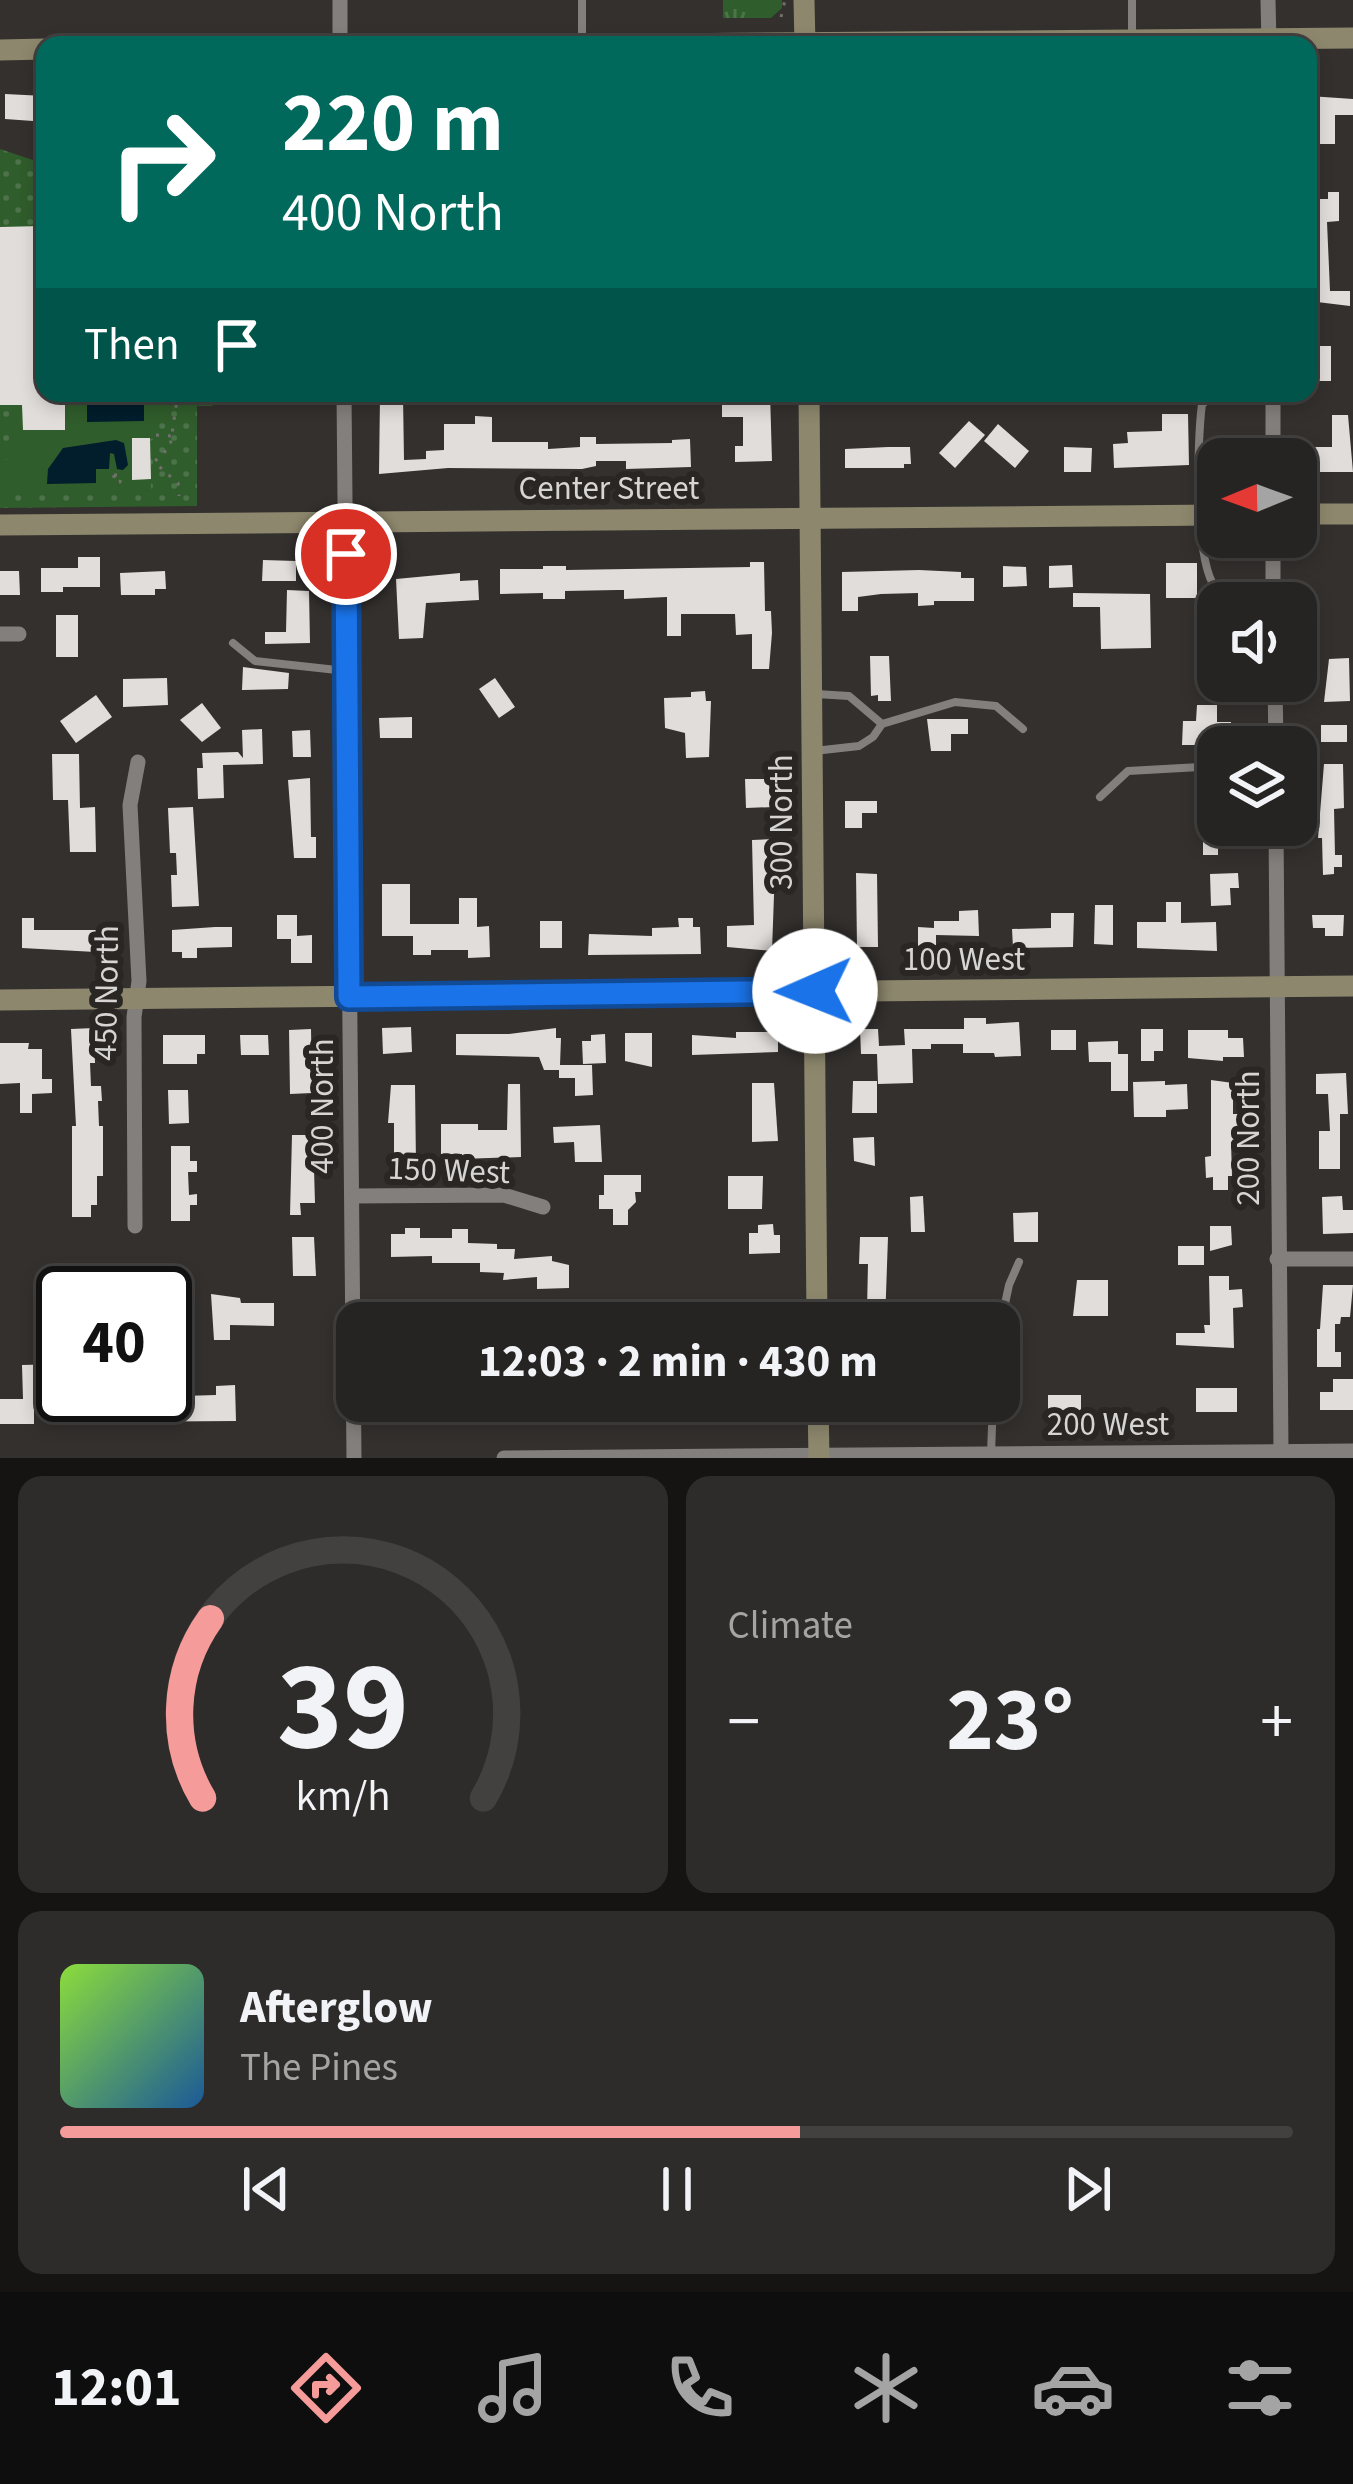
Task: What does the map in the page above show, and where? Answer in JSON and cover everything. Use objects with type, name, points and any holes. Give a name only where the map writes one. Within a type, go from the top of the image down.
[{"type":"street","points":[[340,0],[340,36]]},
{"type":"street","points":[[804,0],[805,36]]},
{"type":"street","points":[[1268,0],[1269,36]]},
{"type":"street","points":[[1317,40],[1353,38]]},
{"type":"street","points":[[0,50],[36,49]]},
{"type":"street","name":"400 North","points":[[344,402],[354,1458]]},
{"type":"street","name":"300 North","points":[[809,402],[817,1302]]},
{"type":"street","points":[[1273,402],[1273,438]]},
{"type":"street","points":[[1317,514],[1353,514]]},
{"type":"street","name":"Center Street","points":[[0,525],[1197,515]]},
{"type":"street","points":[[0,634],[20,634]]},
{"type":"street","name":"450 North","points":[[135,1226],[134,1017],[139,935],[130,805],[138,762]]},
{"type":"street","name":"200 North","points":[[1276,846],[1277,1259],[1291,1454]]},
{"type":"street","name":"100 West","points":[[0,1000],[1353,986]]},
{"type":"street","name":"150 West","points":[[352,1196],[504,1195],[543,1207]]},
{"type":"street","points":[[1277,1259],[1353,1259]]},
{"type":"street","points":[[818,1422],[819,1457]]},
{"type":"street","name":"200 West","points":[[504,1458],[1353,1451]]},
{"type":"lane","points":[[581,36],[582,0]]},
{"type":"lane","points":[[1132,0],[1132,36]]},
{"type":"lane","points":[[1204,438],[1205,402]]},
{"type":"lane","points":[[233,643],[254,661],[347,672]]},
{"type":"lane","points":[[812,694],[849,696],[882,724]]},
{"type":"lane","points":[[813,751],[859,746],[882,724],[955,702],[996,706],[1023,729]]},
{"type":"lane","points":[[1100,797],[1128,771],[1197,767]]},
{"type":"lane","points":[[1005,1302],[1019,1262]]},
{"type":"lane","points":[[991,1454],[992,1422]]},
{"type":"path","points":[[781,17],[784,0]]},
{"type":"path","points":[[177,402],[170,447],[154,462],[178,483],[178,496]]},
{"type":"path","points":[[156,436],[172,436]]},
{"type":"green space","points":[[723,0],[782,0],[782,8],[771,18],[723,18]]},
{"type":"green space","points":[[0,149],[36,161],[36,402],[215,402],[197,406],[197,506],[0,508]]},
{"type":"green space","points":[[65,402],[156,402],[156,438],[150,439],[151,491],[0,495],[0,460],[14,459],[13,405],[22,405],[65,430]]},
{"type":"water","points":[[87,402],[144,402],[144,421],[87,422]]},
{"type":"water","points":[[116,440],[124,443],[128,465],[123,470],[117,469],[110,453],[109,469],[96,469],[96,483],[47,484],[48,469],[63,448]]},
{"type":"building","points":[[5,94],[36,96],[33,121],[5,119]]},
{"type":"building","points":[[1317,97],[1353,99],[1353,115],[1335,115],[1335,144],[1319,144]]},
{"type":"building","points":[[1328,192],[1339,192],[1339,221],[1327,222],[1330,291],[1350,291],[1350,306],[1317,302],[1317,199],[1328,199]]},
{"type":"building","points":[[36,226],[36,402],[65,402],[65,430],[23,430],[22,405],[0,405],[0,227]]},
{"type":"building","points":[[1317,346],[1331,346],[1331,381],[1317,381]]},
{"type":"building","points":[[380,402],[403,402],[404,460],[426,459],[426,451],[444,450],[444,424],[475,424],[475,416],[492,417],[492,442],[548,442],[548,449],[580,447],[580,437],[596,437],[596,444],[690,439],[691,467],[626,469],[626,461],[596,461],[596,466],[582,469],[448,468],[379,474]]},
{"type":"building","points":[[722,402],[770,402],[772,461],[735,462],[735,446],[743,446],[743,417],[722,417]]},
{"type":"building","points":[[1162,414],[1188,414],[1189,465],[1114,468],[1113,444],[1128,443],[1127,432],[1162,431]]},
{"type":"building","points":[[1332,415],[1348,415],[1353,472],[1317,472],[1317,447],[1332,447]]},
{"type":"building","points":[[969,421],[985,435],[955,468],[939,453]]},
{"type":"building","points":[[998,424],[1029,451],[1015,468],[984,441]]},
{"type":"building","points":[[132,438],[150,438],[151,479],[132,480]]},
{"type":"building","points":[[910,447],[911,464],[904,468],[845,468],[845,449]]},
{"type":"building","points":[[1064,447],[1092,448],[1091,472],[1064,472]]},
{"type":"building","points":[[78,557],[100,557],[100,587],[41,592],[41,568],[78,568]]},
{"type":"building","points":[[263,560],[296,561],[296,581],[262,581]]},
{"type":"building","points":[[750,562],[764,562],[765,611],[771,611],[769,669],[752,669],[752,634],[736,635],[735,614],[681,614],[681,636],[667,636],[667,597],[624,599],[624,590],[565,591],[565,599],[543,599],[543,593],[500,594],[500,569],[750,567]]},
{"type":"building","points":[[1166,563],[1197,563],[1197,598],[1166,598]]},
{"type":"building","points":[[1072,565],[1073,587],[1049,588],[1049,566]]},
{"type":"building","points":[[1003,566],[1026,567],[1027,586],[1003,587]]},
{"type":"building","points":[[0,571],[19,571],[20,595],[0,595]]},
{"type":"building","points":[[165,571],[166,589],[155,589],[155,595],[121,595],[120,573]]},
{"type":"building","points":[[842,572],[961,572],[961,578],[974,578],[974,601],[918,606],[918,593],[881,594],[858,597],[858,611],[842,611]]},
{"type":"building","points":[[460,573],[460,581],[478,580],[479,600],[426,603],[423,638],[399,639],[396,579]]},
{"type":"building","points":[[287,590],[309,591],[310,643],[265,644],[265,632],[286,632]]},
{"type":"building","points":[[1073,593],[1150,594],[1151,648],[1101,649],[1100,607],[1073,607]]},
{"type":"building","points":[[56,615],[78,615],[78,657],[56,657]]},
{"type":"building","points":[[870,656],[889,656],[891,701],[871,696]]},
{"type":"building","points":[[1349,658],[1350,701],[1324,702],[1329,659]]},
{"type":"building","points":[[243,667],[289,673],[288,689],[242,690]]},
{"type":"building","points":[[167,678],[168,705],[123,707],[123,679]]},
{"type":"building","points":[[495,678],[515,707],[499,718],[479,689]]},
{"type":"building","points":[[705,691],[706,701],[711,701],[709,757],[686,758],[685,733],[665,728],[664,698]]},
{"type":"building","points":[[96,695],[112,717],[76,743],[60,721]]},
{"type":"building","points":[[202,703],[221,728],[202,742],[180,720]]},
{"type":"building","points":[[1197,705],[1217,705],[1217,722],[1231,722],[1231,726],[1197,726],[1197,745],[1182,745],[1183,721],[1196,721]]},
{"type":"building","points":[[412,717],[412,738],[380,738],[379,718]]},
{"type":"building","points":[[927,719],[968,719],[968,734],[951,734],[951,751],[931,751]]},
{"type":"building","points":[[1321,725],[1347,725],[1347,742],[1321,742]]},
{"type":"building","points":[[262,729],[263,764],[223,765],[224,798],[198,799],[197,768],[203,768],[202,753],[238,752],[243,758],[242,730]]},
{"type":"building","points":[[310,730],[311,757],[293,757],[292,731]]},
{"type":"building","points":[[52,754],[79,754],[80,808],[95,807],[96,852],[70,852],[68,800],[53,800]]},
{"type":"building","points":[[1324,764],[1343,764],[1344,808],[1334,809],[1335,855],[1342,855],[1342,867],[1323,875],[1322,838],[1318,838]]},
{"type":"building","points":[[310,778],[316,858],[294,858],[288,780]]},
{"type":"building","points":[[745,779],[773,779],[774,807],[746,808]]},
{"type":"building","points":[[845,801],[877,801],[877,813],[862,813],[862,828],[845,828]]},
{"type":"building","points":[[193,807],[199,906],[172,907],[171,875],[177,875],[176,853],[170,853],[168,808]]},
{"type":"building","points":[[776,839],[772,951],[727,947],[727,926],[754,925],[752,840]]},
{"type":"building","points":[[1203,846],[1218,846],[1218,855],[1203,855]]},
{"type":"building","points":[[856,873],[877,874],[878,947],[857,947]]},
{"type":"building","points":[[1238,873],[1239,888],[1230,888],[1231,905],[1211,906],[1210,874]]},
{"type":"building","points":[[382,884],[410,884],[410,924],[459,924],[459,898],[477,898],[477,927],[489,926],[490,957],[468,958],[468,950],[413,955],[413,936],[382,936]]},
{"type":"building","points":[[1166,902],[1181,902],[1181,923],[1216,922],[1217,951],[1137,948],[1137,922],[1166,922]]},
{"type":"building","points":[[1095,905],[1113,905],[1113,945],[1094,944]]},
{"type":"building","points":[[978,910],[979,936],[936,935],[936,946],[918,946],[918,927],[934,928],[934,921],[959,921],[959,911]]},
{"type":"building","points":[[1051,913],[1074,913],[1073,947],[1013,948],[1012,929],[1051,928]]},
{"type":"building","points":[[277,915],[297,915],[297,936],[312,935],[312,963],[291,963],[291,939],[277,939]]},
{"type":"building","points":[[1312,915],[1344,915],[1343,936],[1325,936],[1325,928],[1313,928]]},
{"type":"building","points":[[22,918],[34,918],[34,930],[114,930],[114,953],[22,948]]},
{"type":"building","points":[[678,918],[693,918],[693,927],[700,927],[701,954],[588,955],[589,934],[652,936],[652,928],[679,927]]},
{"type":"building","points":[[540,921],[562,921],[562,948],[540,948]]},
{"type":"building","points":[[232,927],[232,947],[197,948],[197,958],[172,952],[172,930]]},
{"type":"building","points":[[964,1018],[986,1018],[986,1024],[1019,1022],[1021,1056],[963,1053],[963,1044],[931,1044],[931,1049],[912,1049],[913,1083],[878,1084],[877,1054],[861,1054],[860,1029],[878,1029],[879,1046],[905,1045],[904,1029],[964,1029]]},
{"type":"building","points":[[411,1027],[412,1052],[383,1054],[382,1028]]},
{"type":"building","points":[[94,1028],[91,1086],[101,1086],[103,1176],[97,1176],[97,1205],[91,1205],[91,1217],[72,1217],[72,1126],[76,1126],[71,1029]]},
{"type":"building","points":[[556,1028],[556,1038],[561,1038],[560,1065],[592,1065],[593,1095],[575,1096],[575,1078],[559,1078],[559,1070],[544,1070],[539,1057],[456,1055],[456,1034]]},
{"type":"building","points":[[311,1029],[312,1093],[290,1094],[289,1030]]},
{"type":"building","points":[[1141,1029],[1163,1029],[1163,1051],[1154,1051],[1154,1061],[1141,1061]]},
{"type":"building","points":[[1051,1030],[1076,1030],[1076,1050],[1051,1050]]},
{"type":"building","points":[[1188,1030],[1228,1030],[1228,1038],[1243,1038],[1244,1057],[1223,1057],[1223,1061],[1188,1058]]},
{"type":"building","points":[[736,1032],[778,1032],[778,1052],[692,1055],[692,1035],[736,1038]]},
{"type":"building","points":[[625,1033],[652,1033],[652,1067],[625,1061]]},
{"type":"building","points":[[605,1034],[606,1063],[583,1064],[582,1041]]},
{"type":"building","points":[[163,1035],[205,1035],[205,1054],[197,1054],[197,1064],[163,1064]]},
{"type":"building","points":[[240,1035],[268,1035],[269,1055],[241,1055]]},
{"type":"building","points":[[1118,1041],[1118,1054],[1128,1054],[1128,1091],[1111,1091],[1111,1062],[1089,1062],[1088,1042]]},
{"type":"building","points":[[0,1043],[29,1043],[28,1049],[42,1049],[42,1079],[52,1079],[52,1093],[32,1094],[32,1113],[20,1113],[20,1083],[0,1084]]},
{"type":"building","points":[[1346,1073],[1348,1114],[1340,1114],[1340,1169],[1319,1169],[1319,1131],[1330,1131],[1328,1094],[1316,1094],[1316,1074]]},
{"type":"building","points":[[1211,1080],[1233,1083],[1233,1114],[1240,1114],[1240,1128],[1235,1128],[1235,1142],[1231,1142],[1228,1190],[1213,1190],[1213,1177],[1206,1178],[1205,1157],[1211,1156]]},
{"type":"building","points":[[853,1081],[877,1081],[877,1113],[852,1113]]},
{"type":"building","points":[[1165,1081],[1165,1085],[1187,1084],[1188,1109],[1166,1110],[1166,1117],[1134,1117],[1133,1082]]},
{"type":"building","points":[[752,1083],[774,1083],[778,1141],[752,1142]]},
{"type":"building","points":[[508,1084],[520,1084],[521,1157],[461,1159],[462,1154],[441,1154],[441,1124],[507,1130]]},
{"type":"building","points":[[391,1085],[415,1085],[416,1165],[394,1164],[394,1123],[388,1123]]},
{"type":"building","points":[[168,1090],[188,1090],[189,1123],[169,1124]]},
{"type":"building","points":[[600,1125],[602,1162],[575,1162],[574,1142],[554,1143],[553,1127]]},
{"type":"building","points":[[292,1135],[313,1135],[315,1203],[300,1203],[301,1215],[290,1215]]},
{"type":"building","points":[[874,1137],[875,1166],[854,1161],[853,1138]]},
{"type":"building","points":[[171,1146],[190,1146],[190,1161],[197,1161],[197,1172],[188,1172],[189,1195],[197,1194],[197,1205],[190,1205],[190,1221],[171,1221]]},
{"type":"building","points":[[604,1175],[641,1175],[641,1192],[635,1192],[628,1225],[613,1225],[613,1209],[599,1209]]},
{"type":"building","points":[[728,1176],[763,1176],[762,1209],[728,1209]]},
{"type":"building","points":[[923,1196],[925,1232],[911,1232],[910,1197]]},
{"type":"building","points":[[1342,1196],[1343,1210],[1353,1210],[1353,1233],[1323,1234],[1322,1197]]},
{"type":"building","points":[[1038,1212],[1038,1242],[1014,1242],[1013,1213]]},
{"type":"building","points":[[773,1224],[774,1235],[780,1235],[780,1253],[749,1254],[749,1233],[758,1233],[758,1225]]},
{"type":"building","points":[[1210,1226],[1231,1226],[1232,1245],[1210,1251]]},
{"type":"building","points":[[405,1228],[420,1228],[420,1238],[452,1238],[452,1229],[468,1229],[468,1243],[515,1249],[514,1259],[552,1256],[552,1261],[569,1265],[569,1288],[537,1289],[537,1277],[503,1280],[504,1273],[480,1272],[480,1263],[432,1263],[432,1256],[391,1257],[391,1234],[405,1234]]},
{"type":"building","points":[[292,1237],[314,1237],[316,1276],[293,1276]]},
{"type":"building","points":[[860,1237],[888,1237],[886,1302],[867,1302],[868,1264],[859,1264]]},
{"type":"building","points":[[1178,1246],[1204,1246],[1204,1265],[1178,1265]]},
{"type":"building","points":[[1209,1276],[1229,1276],[1229,1290],[1242,1289],[1243,1307],[1233,1308],[1234,1348],[1176,1345],[1176,1333],[1205,1333],[1204,1325],[1210,1325]]},
{"type":"building","points":[[1077,1280],[1108,1280],[1108,1316],[1073,1316]]},
{"type":"building","points":[[1323,1285],[1353,1285],[1350,1317],[1341,1317],[1340,1324],[1335,1324],[1335,1352],[1341,1352],[1341,1367],[1317,1367]]},
{"type":"building","points":[[211,1294],[240,1298],[241,1303],[274,1303],[274,1326],[230,1325],[230,1340],[214,1340]]},
{"type":"building","points":[[22,1365],[36,1365],[34,1424],[0,1424],[0,1399],[23,1399]]},
{"type":"building","points":[[1333,1379],[1353,1379],[1353,1410],[1320,1410],[1320,1392],[1333,1392]]},
{"type":"building","points":[[235,1385],[236,1421],[192,1421],[192,1396],[216,1395],[216,1386]]},
{"type":"building","points":[[1196,1388],[1237,1388],[1237,1412],[1196,1412]]},
{"type":"building","points":[[1048,1395],[1081,1395],[1081,1414],[1048,1414]]},
{"type":"route","points":[[346,554],[349,997],[815,991]]}]
